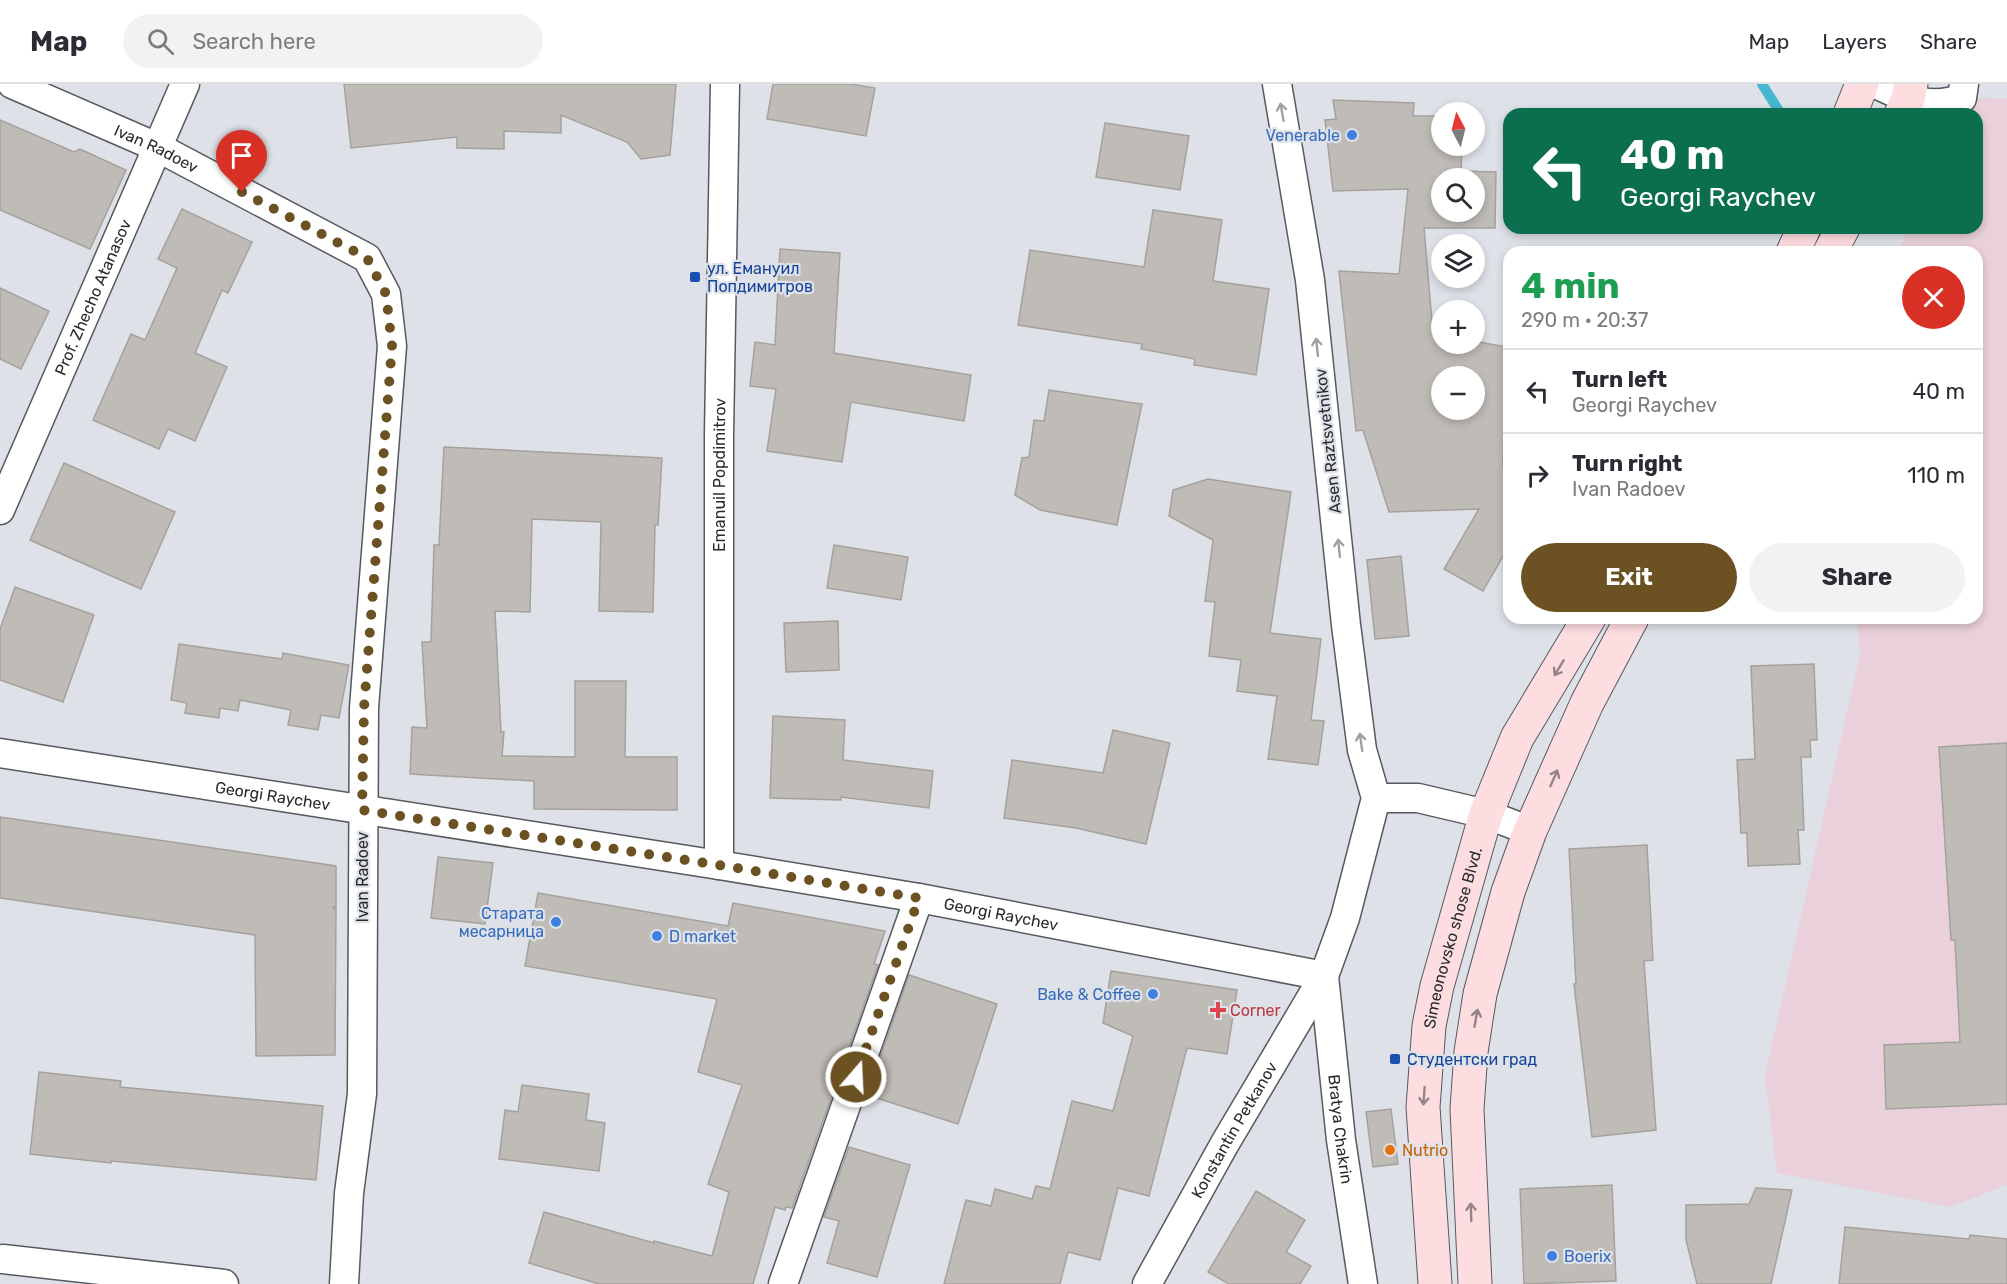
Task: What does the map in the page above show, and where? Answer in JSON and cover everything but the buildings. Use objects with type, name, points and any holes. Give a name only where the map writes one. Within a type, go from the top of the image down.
[{"type":"main road","points":[[1852,108],[1862,84]]},
{"type":"main road","name":"Simeonovsko shose Blvd.","points":[[1435,1284],[1423,1107],[1429,1026],[1437,986],[1486,814],[1516,738],[1585,624]]},
{"type":"main road","points":[[1475,1284],[1467,1109],[1471,1052],[1483,983],[1508,892],[1530,831],[1587,703],[1629,624]]},
{"type":"street","name":"Ivan Radoev","points":[[12,84],[159,148],[367,258],[386,294],[392,346],[364,708],[362,1094],[349,1193],[344,1284]]},
{"type":"street","name":"Prof. Zhecho Atanasov","points":[[0,510],[185,84]]},
{"type":"street","name":"Emanuil Popdimitrov","points":[[718,865],[719,435],[725,84]]},
{"type":"street","name":"Asen Raztsvetnikov","points":[[1277,84],[1310,280],[1346,625],[1362,750],[1376,798]]},
{"type":"street","points":[[1876,84],[1907,99],[1930,104],[1948,104],[1962,98],[1964,84]]},
{"type":"street","name":"Georgi Raychev","points":[[0,753],[919,898],[1324,976]]},
{"type":"street","points":[[1324,976],[1345,918],[1376,798],[1418,798],[1486,814],[1530,831]]},
{"type":"street","points":[[783,1284],[919,898]]},
{"type":"street","name":"Konstantin Petkanov","points":[[1147,1284],[1224,1145],[1324,976]]},
{"type":"street","name":"Bratya Chakrin","points":[[1324,976],[1341,1140],[1363,1284]]},
{"type":"street","points":[[3,1259],[224,1284]]},
{"type":"shaded area","points":[[1968,97],[2007,99],[2007,1185],[1950,1207],[1777,1173],[1765,1076],[1860,654],[1858,624],[1983,624],[1983,246],[1901,246],[1906,234],[1983,234],[1983,108],[1963,108]]},
{"type":"waterway","points":[[1762,84],[1777,108]]},
{"type":"place","name":"Venerable","points":[[1352,135]]},
{"type":"place","name":"ул. Емануил Попдимитров","points":[[695,277]]},
{"type":"place","name":"Старата месарница","points":[[556,922]]},
{"type":"place","name":"D market","points":[[657,936]]},
{"type":"place","name":"Bake & Coffee","points":[[1153,994]]},
{"type":"place","name":"Corner","points":[[1218,1010]]},
{"type":"place","name":"Студентски град","points":[[1395,1059]]},
{"type":"place","name":"Nutrio","points":[[1390,1150]]},
{"type":"place","name":"Boerix","points":[[1552,1256]]},
{"type":"route","points":[[242,192],[367,258],[386,294],[392,346],[364,708],[362,810],[919,898],[856,1077]]}]
